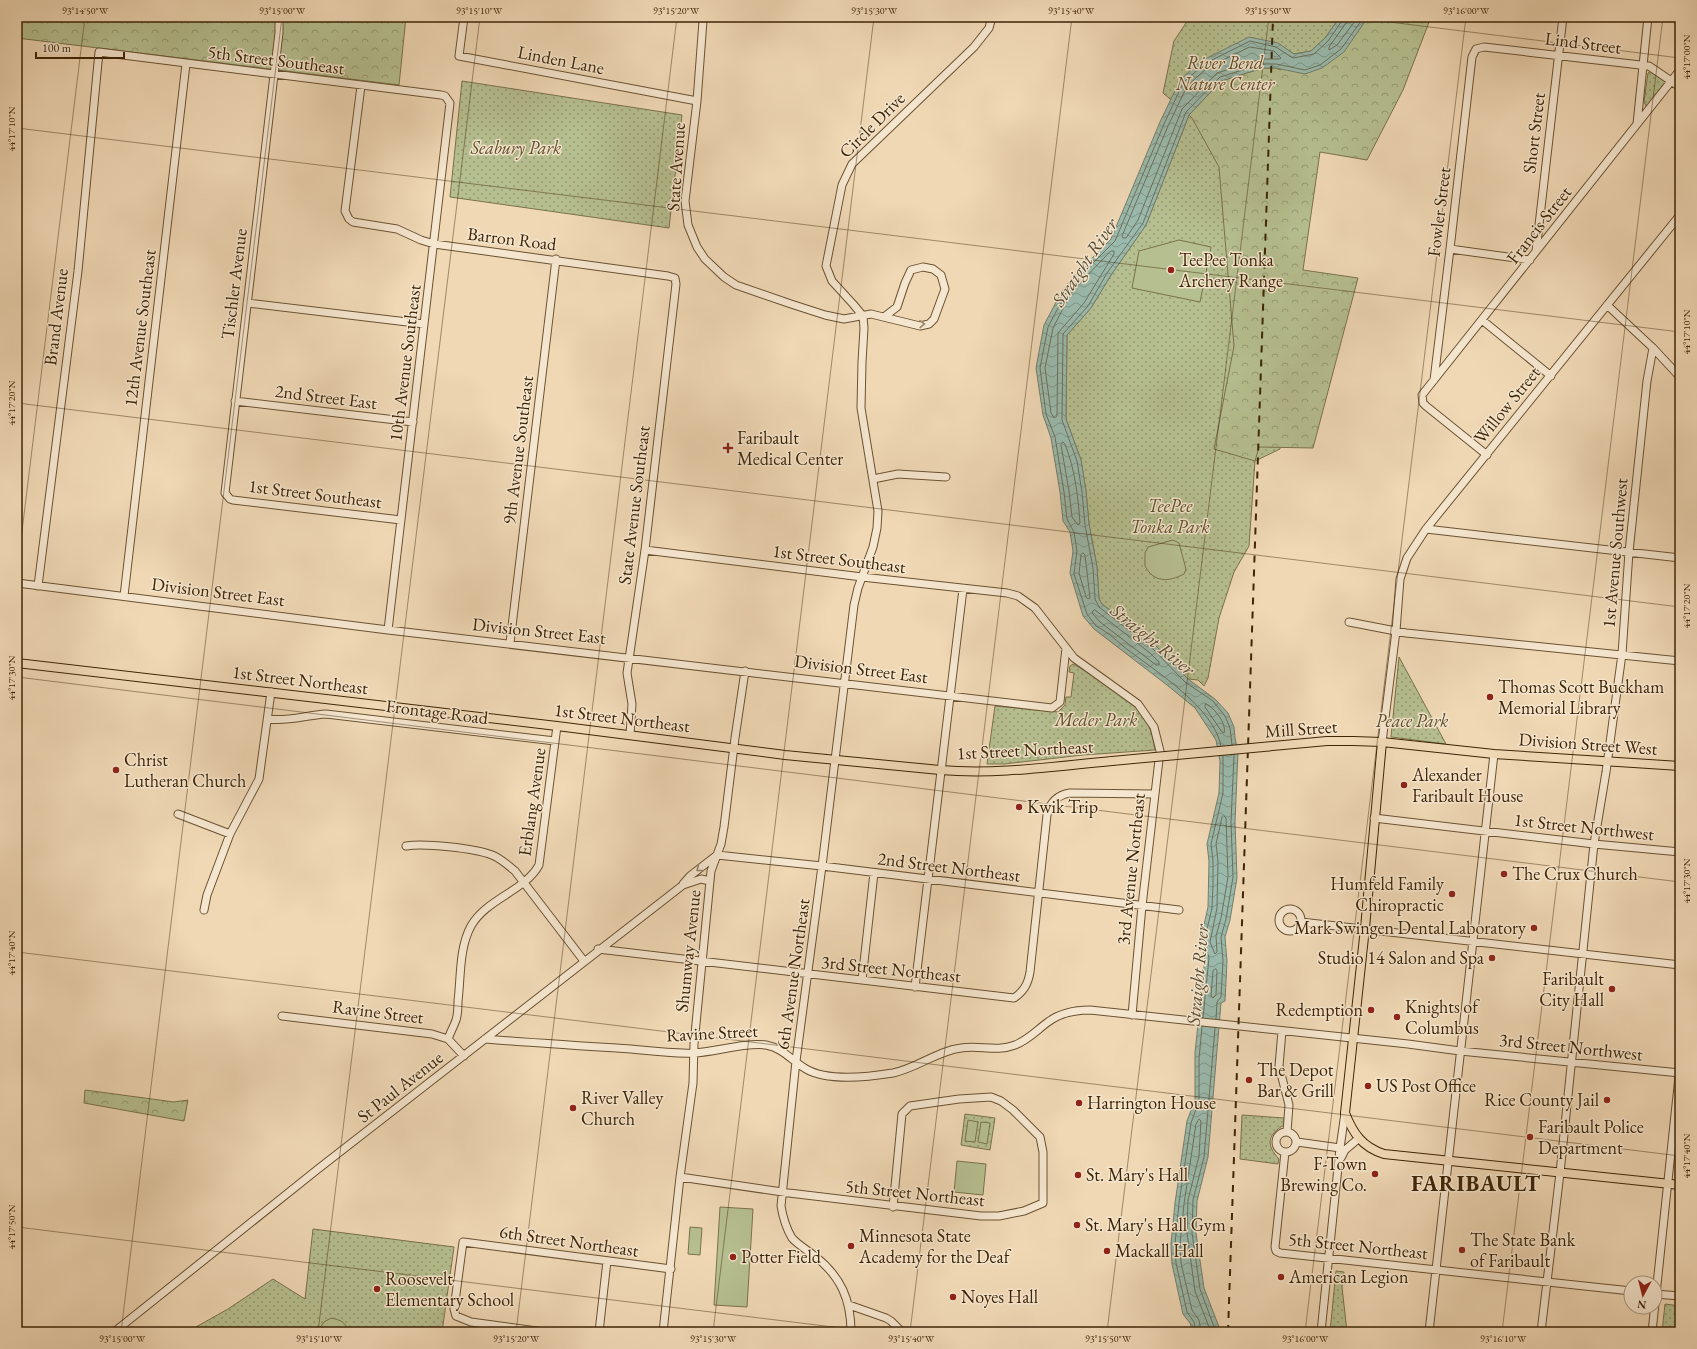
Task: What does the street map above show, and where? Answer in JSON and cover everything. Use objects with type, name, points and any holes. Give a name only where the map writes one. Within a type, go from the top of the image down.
[{"type":"main road","name":"1st Street Northeast","points":[[17,662],[835,760],[940,770],[970,772],[1002,771],[1224,751]]},
{"type":"main road","name":"Mill Street","points":[[1224,751],[1327,741],[1382,742]]},
{"type":"main road","points":[[1494,754],[1382,742],[1365,928],[1345,1113],[1351,1127],[1358,1139],[1367,1147],[1384,1154],[1680,1185]]},
{"type":"main road","name":"Division Street West","points":[[1494,754],[1680,766]]},
{"type":"street","name":"Tischler Avenue","points":[[227,496],[225,488],[279,33],[279,17]]},
{"type":"street","name":"Linden Lane","points":[[464,17],[459,56],[697,101]]},
{"type":"street","name":"Circle Drive","points":[[863,316],[832,281],[826,266],[842,185],[846,173],[864,151],[974,47],[989,28],[992,17]]},
{"type":"street","name":"Short Street","points":[[1536,253],[1563,17]]},
{"type":"street","points":[[1637,126],[1648,17]]},
{"type":"street","name":"State Avenue","points":[[703,21],[697,101],[685,201],[688,225],[698,247],[706,259],[724,277],[736,285],[791,304],[844,319],[871,314],[920,326],[929,324],[934,319],[945,289],[941,275],[933,269],[923,267],[911,270],[897,308],[884,317]]},
{"type":"street","name":"Lind Street","points":[[1476,49],[1484,47],[1643,66],[1655,69],[1680,87]]},
{"type":"street","name":"Fowler Street","points":[[1434,380],[1472,57],[1476,49]]},
{"type":"street","name":"5th Street Southeast","points":[[99,52],[441,96],[448,100]]},
{"type":"street","name":"Brand Avenue","points":[[38,586],[78,271],[99,52]]},
{"type":"street","name":"12th Avenue Southeast","points":[[124,596],[186,64]]},
{"type":"street","name":"Francis Street","points":[[1487,455],[1426,406],[1422,399],[1422,395],[1680,70]]},
{"type":"street","name":"Barron Road","points":[[361,86],[345,211],[349,219],[353,222],[397,229],[434,244],[556,259],[675,278]]},
{"type":"street","name":"10th Avenue Southeast","points":[[388,630],[450,103],[448,100]]},
{"type":"street","name":"Willow Street","points":[[1382,742],[1403,568],[1412,548],[1680,215]]},
{"type":"street","points":[[1450,249],[1530,260]]},
{"type":"street","name":"9th Avenue Southeast","points":[[510,643],[556,259]]},
{"type":"street","name":"State Avenue Southeast","points":[[630,735],[632,704],[627,673],[645,550],[676,284],[675,278]]},
{"type":"street","points":[[247,303],[424,324]]},
{"type":"street","points":[[1607,305],[1653,348],[1680,377]]},
{"type":"street","name":"6th Avenue Northeast","points":[[851,1332],[849,1305],[842,1287],[835,1276],[822,1262],[793,1240],[784,1222],[781,1206],[796,1061],[854,605],[862,577],[874,547],[877,528],[878,511],[861,408],[861,370],[864,328],[863,316]]},
{"type":"street","points":[[1482,320],[1551,376]]},
{"type":"street","name":"1st Avenue Southwest","points":[[1540,1332],[1560,1173],[1594,844],[1622,654],[1629,552],[1647,381],[1653,348]]},
{"type":"street","name":"2nd Street East","points":[[235,401],[412,422]]},
{"type":"street","points":[[873,479],[898,474],[946,477]]},
{"type":"street","name":"1st Street Southeast","points":[[227,496],[234,500],[401,520]]},
{"type":"street","points":[[1426,529],[1680,558]]},
{"type":"street","name":"1st Street Southeast","points":[[645,550],[1018,596],[1035,608],[1066,648]]},
{"type":"street","name":"Division Street East","points":[[17,583],[388,630],[510,643],[1052,708],[1060,702],[1066,648]]},
{"type":"street","points":[[915,987],[963,589]]},
{"type":"street","points":[[1349,622],[1396,632],[1680,661]]},
{"type":"street","name":"3rd Avenue Northeast","points":[[1066,648],[1074,658],[1138,704],[1154,727],[1160,751],[1142,906],[1132,1015]]},
{"type":"street","name":"Shumway Avenue","points":[[663,1332],[680,1177],[693,1083],[693,1053],[710,881],[721,844],[724,827],[733,748],[746,671]]},
{"type":"street","points":[[204,910],[207,894],[230,834],[259,779],[271,692]]},
{"type":"street","name":"Frontage Road","points":[[268,719],[279,721],[290,720],[313,714],[326,714],[555,741]]},
{"type":"street","name":"Erblang Avenue","points":[[448,1039],[456,1019],[466,936],[472,925],[484,911],[533,875],[540,860],[557,726]]},
{"type":"street","points":[[1429,1332],[1494,754]]},
{"type":"street","points":[[1040,892],[1047,815],[1051,803],[1056,798],[1063,794],[1070,793],[1154,794]]},
{"type":"street","points":[[178,814],[230,834]]},
{"type":"street","points":[[1374,818],[1486,831]]},
{"type":"street","name":"1st Street Northwest","points":[[1486,831],[1594,844],[1680,852]]},
{"type":"street","points":[[406,846],[417,844],[480,851],[493,855],[504,862],[515,871],[584,961]]},
{"type":"street","points":[[683,885],[690,876],[717,855]]},
{"type":"street","name":"2nd Street Northeast","points":[[717,855],[822,866],[1179,910]]},
{"type":"street","points":[[862,980],[874,873]]},
{"type":"street","name":"St Paul Avenue","points":[[114,1332],[318,1169],[464,1056],[598,949],[683,885],[701,880],[710,881]]},
{"type":"street","name":"3rd Street Northeast","points":[[598,949],[808,975],[1014,998],[1021,993],[1028,983],[1040,892]]},
{"type":"street","points":[[1301,922],[1365,928],[1680,965]]},
{"type":"street","name":"Ravine Street","points":[[485,1039],[693,1053],[754,1045],[766,1045],[777,1048],[813,1073],[824,1076],[855,1076],[894,1072],[916,1065],[947,1051],[962,1048],[978,1047],[1004,1049],[1027,1039],[1048,1021],[1074,1010],[1090,1010],[1132,1015]]},
{"type":"street","points":[[1132,1015],[1408,1044],[1460,1051]]},
{"type":"street","name":"Ravine Street","points":[[282,1016],[432,1034],[448,1039]]},
{"type":"street","points":[[1282,1031],[1278,1066],[1289,1104],[1287,1132]]},
{"type":"street","points":[[448,1039],[464,1056]]},
{"type":"street","name":"3rd Street Northwest","points":[[1460,1051],[1571,1063],[1680,1071]]},
{"type":"street","points":[[1658,1275],[1680,1071]]},
{"type":"street","name":"5th Street Northeast","points":[[680,1177],[893,1207],[981,1216],[999,1216],[1024,1211],[1043,1203],[1044,1152],[1040,1137],[1014,1110],[1001,1101],[991,1097],[925,1102],[910,1106],[902,1114],[893,1207]]},
{"type":"street","points":[[1321,1332],[1338,1162],[1345,1113]]},
{"type":"street","points":[[1287,1132],[1293,1135],[1296,1142],[1292,1150],[1285,1152],[1278,1148],[1276,1141],[1279,1135],[1287,1132]]},
{"type":"street","points":[[1338,1162],[1345,1150],[1358,1139]]},
{"type":"street","points":[[1296,1142],[1340,1148]]},
{"type":"street","name":"5th Street Northeast","points":[[1285,1152],[1275,1247],[1276,1251],[1280,1253],[1623,1290]]},
{"type":"street","name":"6th Street Northeast","points":[[544,1332],[471,1322],[456,1316],[454,1309],[463,1242],[671,1269]]},
{"type":"street","points":[[599,1332],[607,1261]]},
{"type":"street","points":[[1663,1295],[1680,1296]]},
{"type":"street","points":[[849,1305],[866,1312],[880,1315],[892,1321],[902,1332]]},
{"type":"street","points":[[851,1320],[866,1312]]},
{"type":"street","points":[[1652,1332],[1654,1315]]},
{"type":"green space","points":[[17,17],[406,17],[399,85],[17,38]]},
{"type":"green space","name":"TeePee Tonka Park","points":[[1190,17],[1340,17],[1325,38],[1311,51],[1294,54],[1278,44],[1286,303],[1280,449],[1255,461],[1249,546],[1234,572],[1219,618],[1208,678],[1204,686],[1198,680],[1188,679],[1156,646],[1102,604],[1099,599],[1097,567],[1089,524],[1081,460],[1066,419],[1067,335],[1091,308],[1111,275],[1146,225],[1189,115],[1163,93],[1174,41]]},
{"type":"green space","points":[[1368,17],[1431,17],[1403,90],[1367,160],[1320,152],[1303,270],[1358,278],[1313,448],[1259,447],[1255,461],[1214,449],[1234,346],[1219,167],[1189,115],[1221,81],[1263,68],[1276,68],[1280,70],[1356,34]]},
{"type":"green space","points":[[1652,71],[1666,82],[1648,106],[1646,106],[1644,102],[1648,73]]},
{"type":"green space","name":"Seabury Park","points":[[462,81],[682,115],[669,228],[450,197]]},
{"type":"green space","name":"TeePee Tonka Archery Range","points":[[1179,240],[1211,247],[1200,302],[1132,288],[1139,251]]},
{"type":"green space","points":[[1173,540],[1179,543],[1186,569],[1184,574],[1173,579],[1157,578],[1149,572],[1145,566],[1145,553],[1148,547]]},
{"type":"green space","name":"Peace Park","points":[[1399,657],[1446,744],[1391,737]]},
{"type":"green space","name":"Meder Park","points":[[1073,664],[1087,672],[1137,708],[1149,726],[1155,750],[1083,755],[1004,764],[987,764],[995,706],[1058,712],[1065,705],[1066,697],[1071,697],[1074,673],[1069,672],[1070,666]]},
{"type":"green space","points":[[85,1090],[174,1102],[188,1100],[184,1121],[84,1103]]},
{"type":"green space","points":[[965,1114],[995,1118],[990,1150],[961,1145]]},
{"type":"green space","points":[[1242,1115],[1284,1118],[1284,1125],[1274,1133],[1270,1140],[1270,1145],[1279,1159],[1278,1164],[1240,1159]]},
{"type":"green space","points":[[968,1120],[978,1122],[975,1142],[965,1141]]},
{"type":"green space","points":[[981,1122],[990,1123],[987,1144],[978,1142]]},
{"type":"green space","points":[[957,1161],[986,1164],[983,1195],[954,1192]]},
{"type":"green space","name":"Potter Field","points":[[720,1207],[753,1209],[747,1307],[714,1305]]},
{"type":"green space","points":[[690,1227],[702,1228],[700,1255],[688,1254]]},
{"type":"green space","name":"Roosevelt Elementary School","points":[[313,1229],[454,1247],[442,1332],[187,1332],[228,1309],[273,1279],[305,1299]]},
{"type":"green space","points":[[1336,1271],[1344,1272],[1342,1287],[1347,1332],[1330,1332]]},
{"type":"green space","points":[[1665,1304],[1680,1306],[1680,1332],[1662,1332]]},
{"type":"green space","points":[[331,1318],[342,1322],[349,1332],[317,1332],[324,1322]]},
{"type":"water","points":[[1340,17],[1368,17],[1344,52],[1322,68],[1305,74],[1276,68],[1263,68],[1221,81],[1189,115],[1146,225],[1111,275],[1091,308],[1067,335],[1066,419],[1081,460],[1089,524],[1097,567],[1099,599],[1102,604],[1156,646],[1188,679],[1215,699],[1228,713],[1234,727],[1238,752],[1235,822],[1237,878],[1230,920],[1225,937],[1227,961],[1225,1001],[1221,1003],[1208,1157],[1197,1201],[1196,1233],[1204,1288],[1221,1332],[1193,1332],[1190,1323],[1183,1314],[1172,1264],[1171,1244],[1175,1203],[1187,1121],[1195,1100],[1195,1053],[1205,957],[1200,943],[1208,907],[1209,861],[1207,844],[1219,793],[1220,761],[1216,740],[1195,708],[1094,629],[1083,616],[1070,573],[1073,551],[1070,532],[1063,521],[1051,438],[1043,415],[1036,368],[1044,325],[1062,291],[1075,275],[1111,239],[1160,122],[1180,80],[1201,61],[1249,37],[1278,43],[1294,54],[1311,51],[1325,38]]},
{"type":"railway","points":[[1228,1332],[1273,17]]},
{"type":"place","name":"TeePee Tonka Archery Range","points":[[1171,270]]},
{"type":"place","name":"Faribault Medical Center","points":[[728,448]]},
{"type":"place","name":"Thomas Scott Buckham Memorial Library","points":[[1490,697]]},
{"type":"place","name":"Christ Lutheran Church","points":[[116,770]]},
{"type":"place","name":"Alexander Faribault House","points":[[1404,785]]},
{"type":"place","name":"Kwik Trip","points":[[1019,807]]},
{"type":"place","name":"The Crux Church","points":[[1504,874]]},
{"type":"place","name":"Humfeld Family Chiropractic","points":[[1452,894]]},
{"type":"place","name":"Mark Swingen Dental Laboratory","points":[[1534,928]]},
{"type":"place","name":"Studio 14 Salon and Spa","points":[[1492,958]]},
{"type":"place","name":"Faribault City Hall","points":[[1612,989]]},
{"type":"place","name":"Redemption","points":[[1371,1010]]},
{"type":"place","name":"Knights of Columbus","points":[[1397,1017]]},
{"type":"place","name":"The Depot Bar & Grill","points":[[1249,1080]]},
{"type":"place","name":"US Post Office","points":[[1368,1086]]},
{"type":"place","name":"Rice County Jail","points":[[1607,1100]]},
{"type":"place","name":"Harrington House","points":[[1079,1103]]},
{"type":"place","name":"River Valley Church","points":[[573,1108]]},
{"type":"place","name":"Faribault Police Department","points":[[1530,1137]]},
{"type":"place","name":"F-Town Brewing Co.","points":[[1375,1174]]},
{"type":"place","name":"St. Mary's Hall","points":[[1078,1175]]},
{"type":"place","name":"St. Mary's Hall Gym","points":[[1077,1225]]},
{"type":"place","name":"Minnesota State Academy for the Deaf","points":[[851,1246]]},
{"type":"place","name":"The State Bank of Faribault","points":[[1462,1250]]},
{"type":"place","name":"Mackall Hall","points":[[1107,1251]]},
{"type":"place","name":"Potter Field","points":[[733,1257]]},
{"type":"place","name":"American Legion","points":[[1281,1277]]},
{"type":"place","name":"Roosevelt Elementary School","points":[[377,1289]]},
{"type":"place","name":"Noyes Hall","points":[[953,1297]]},
{"type":"district","name":"FARIBAULT","points":[[1476,1183]]},
{"type":"park label","name":"River Bend Nature Center","points":[[1225,73]]},
{"type":"water label","name":"Straight River","points":[[1084,262]]},
{"type":"water label","name":"Straight River","points":[[1153,639]]},
{"type":"water label","name":"Straight River","points":[[1197,975]]}]
